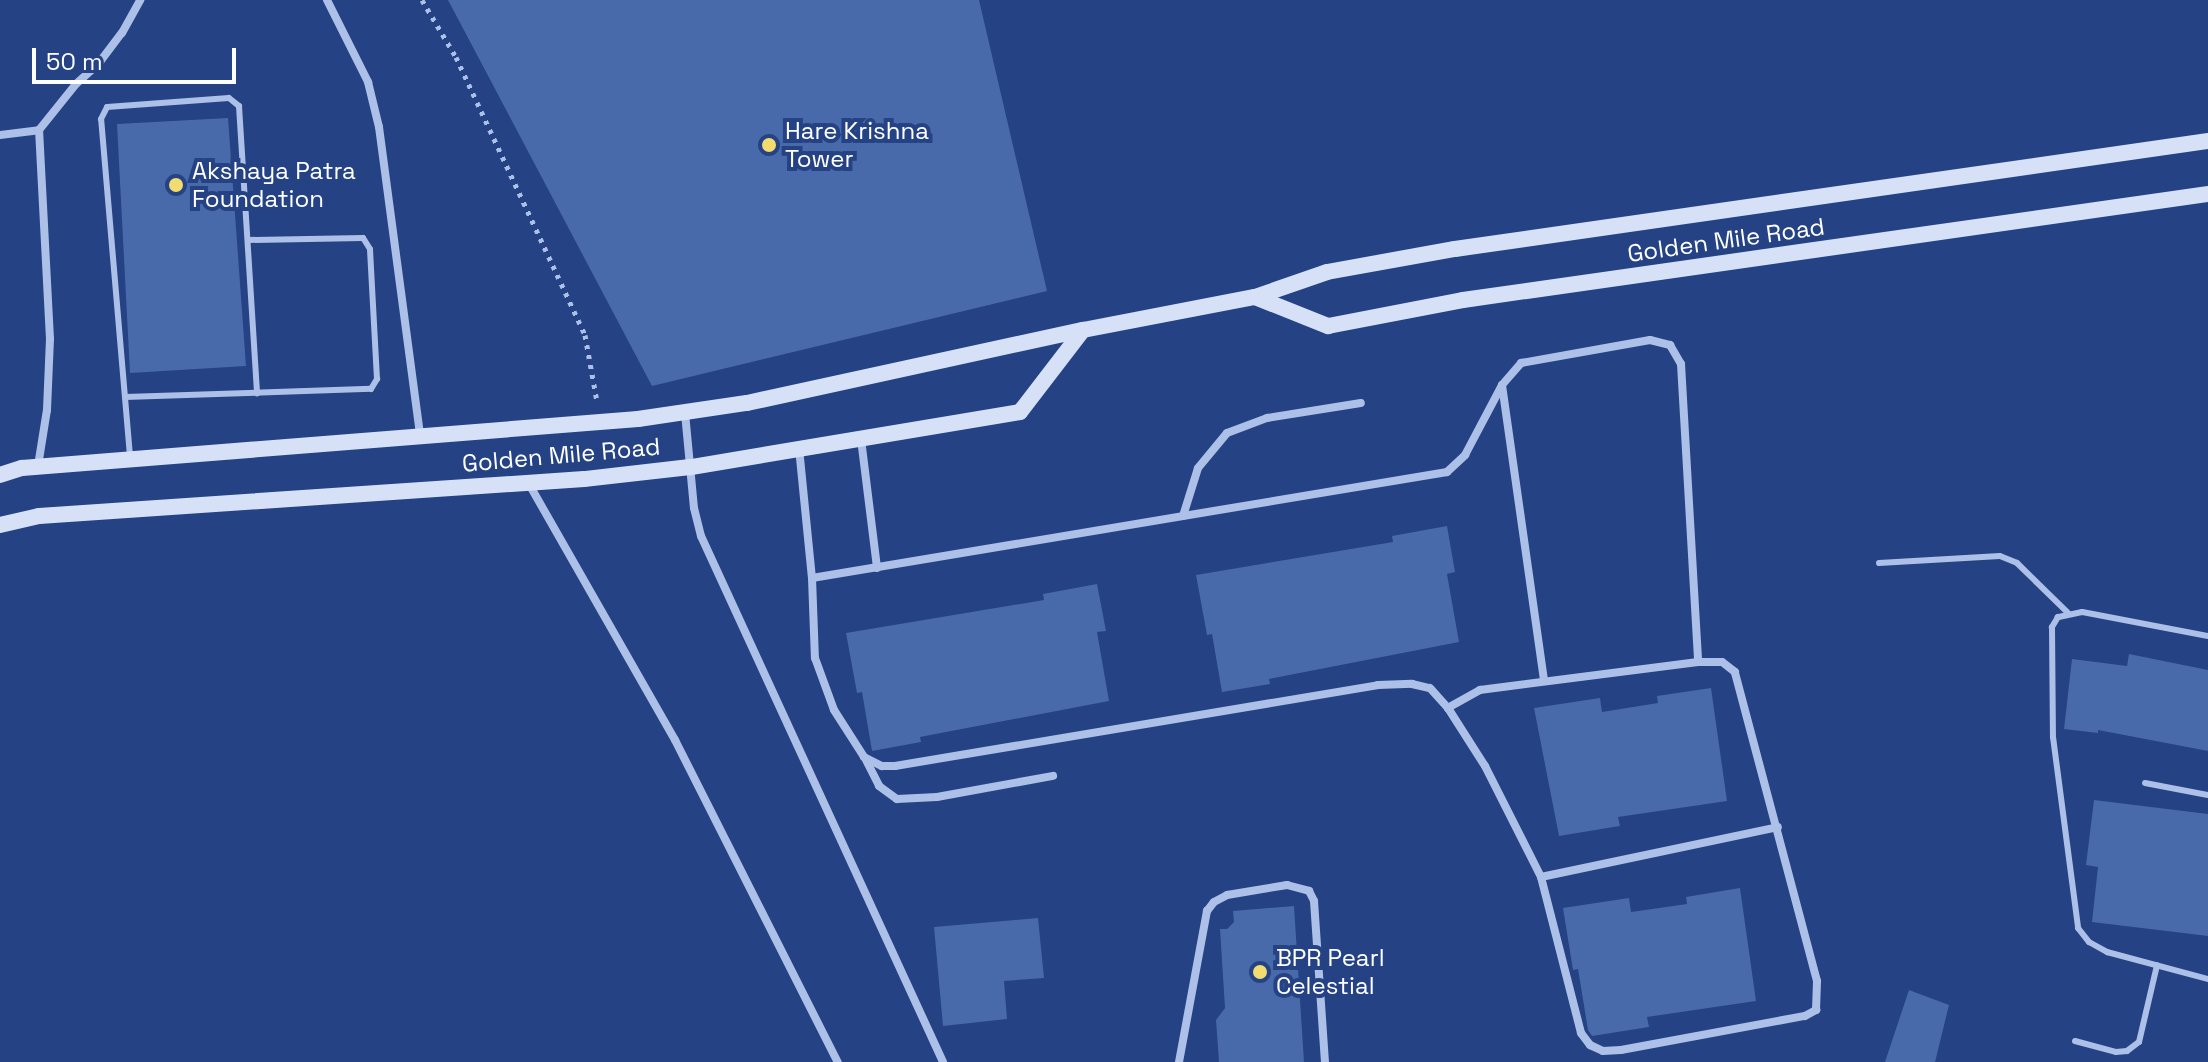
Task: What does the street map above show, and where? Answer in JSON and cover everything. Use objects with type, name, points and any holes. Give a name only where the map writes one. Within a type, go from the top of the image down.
[{"type":"street","points":[[38,467],[47,410],[50,339],[39,130],[76,84],[99,63],[140,0]]},
{"type":"street","points":[[327,0],[368,82],[379,127],[420,437]]},
{"type":"street","points":[[0,135],[39,130]]},
{"type":"street","name":"Golden Mile Road","points":[[0,475],[38,467],[601,423],[685,413],[747,403],[1083,330],[1255,297],[1327,272],[1455,249],[2208,141]]},
{"type":"street","name":"Golden Mile Road","points":[[1255,297],[1328,326],[1463,300],[2208,194]]},
{"type":"street","name":"Golden Mile Road","points":[[0,525],[39,516],[529,484],[690,467],[1020,412],[1083,330]]},
{"type":"street","points":[[812,578],[1447,472],[1465,455],[1502,385],[1521,363],[1650,340],[1664,341],[1675,351],[1682,384],[1698,662]]},
{"type":"street","points":[[1502,385],[1544,681]]},
{"type":"street","points":[[1183,516],[1198,468],[1227,433],[1267,418],[1361,403]]},
{"type":"street","points":[[685,413],[701,536],[943,1062]]},
{"type":"street","points":[[860,438],[877,568]]},
{"type":"street","points":[[799,448],[812,578],[815,658],[834,710],[879,786],[897,799],[937,797],[1053,776]]},
{"type":"street","points":[[529,484],[675,740],[838,1062]]},
{"type":"street","points":[[864,757],[882,766],[895,766],[1378,685],[1412,684],[1430,688],[1448,708],[1485,766],[1541,877],[1581,1033],[1590,1045],[1603,1051],[1621,1050],[1805,1016],[1816,1010],[1817,981],[1735,672],[1722,662],[1698,662],[1544,681],[1480,690],[1448,708]]},
{"type":"street","points":[[1541,877],[1778,827]]},
{"type":"street","points":[[1179,1062],[1207,911],[1214,902],[1227,895],[1287,885],[1309,891],[1314,901],[1325,1062]]},
{"type":"lane","points":[[131,460],[101,119],[107,107],[229,98],[239,106],[257,393]]},
{"type":"lane","points":[[125,397],[371,389],[377,379],[371,264],[370,249],[363,238],[249,240]]},
{"type":"lane","points":[[1879,563],[2000,556],[2017,563],[2068,613]]},
{"type":"lane","points":[[2208,636],[2082,612],[2058,617],[2052,627],[2053,737],[2078,928],[2089,942],[2107,952],[2208,979]]},
{"type":"lane","points":[[2145,783],[2208,795]]},
{"type":"lane","points":[[2075,1041],[2116,1052],[2127,1051],[2139,1042],[2157,965]]},
{"type":"path","points":[[422,0],[456,57],[585,335],[601,423]]},
{"type":"building","name":"Hare Krishna Tower","points":[[448,0],[979,0],[1047,291],[652,386]]},
{"type":"building","name":"Akshaya Patra Foundation","points":[[228,118],[246,366],[130,373],[117,124]]},
{"type":"building","points":[[1447,526],[1455,572],[1447,574],[1459,642],[1269,679],[1270,684],[1222,692],[1212,634],[1207,635],[1196,575],[1393,542],[1392,536]]},
{"type":"building","points":[[1097,584],[1106,631],[1097,632],[1109,701],[920,737],[921,742],[872,751],[862,692],[857,693],[846,633],[1044,600],[1043,594]]},
{"type":"building","points":[[2129,654],[2208,670],[2208,751],[2098,730],[2098,733],[2064,729],[2072,659],[2127,666]]},
{"type":"building","points":[[1711,688],[1727,801],[1618,817],[1620,826],[1559,836],[1534,708],[1600,698],[1602,712],[1658,703],[1657,696]]},
{"type":"building","points":[[2094,800],[2208,814],[2208,936],[2092,922],[2098,867],[2086,865]]},
{"type":"building","points":[[1740,888],[1756,1001],[1647,1017],[1649,1027],[1592,1036],[1588,1030],[1578,969],[1573,970],[1563,908],[1629,898],[1631,912],[1687,904],[1686,897]]},
{"type":"building","name":"BPR Pearl Celestial","points":[[1294,906],[1304,1062],[1219,1062],[1216,1020],[1225,1008],[1220,929],[1227,929],[1234,922],[1233,911]]},
{"type":"building","points":[[1038,918],[1044,978],[1004,981],[1007,1019],[943,1026],[934,927]]},
{"type":"building","points":[[1909,990],[1949,1005],[1935,1062],[1885,1062]]},
{"type":"place","name":"Hare Krishna Tower","points":[[769,145]]},
{"type":"place","name":"Akshaya Patra Foundation","points":[[176,185]]},
{"type":"place","name":"BPR Pearl Celestial","points":[[1260,972]]}]
